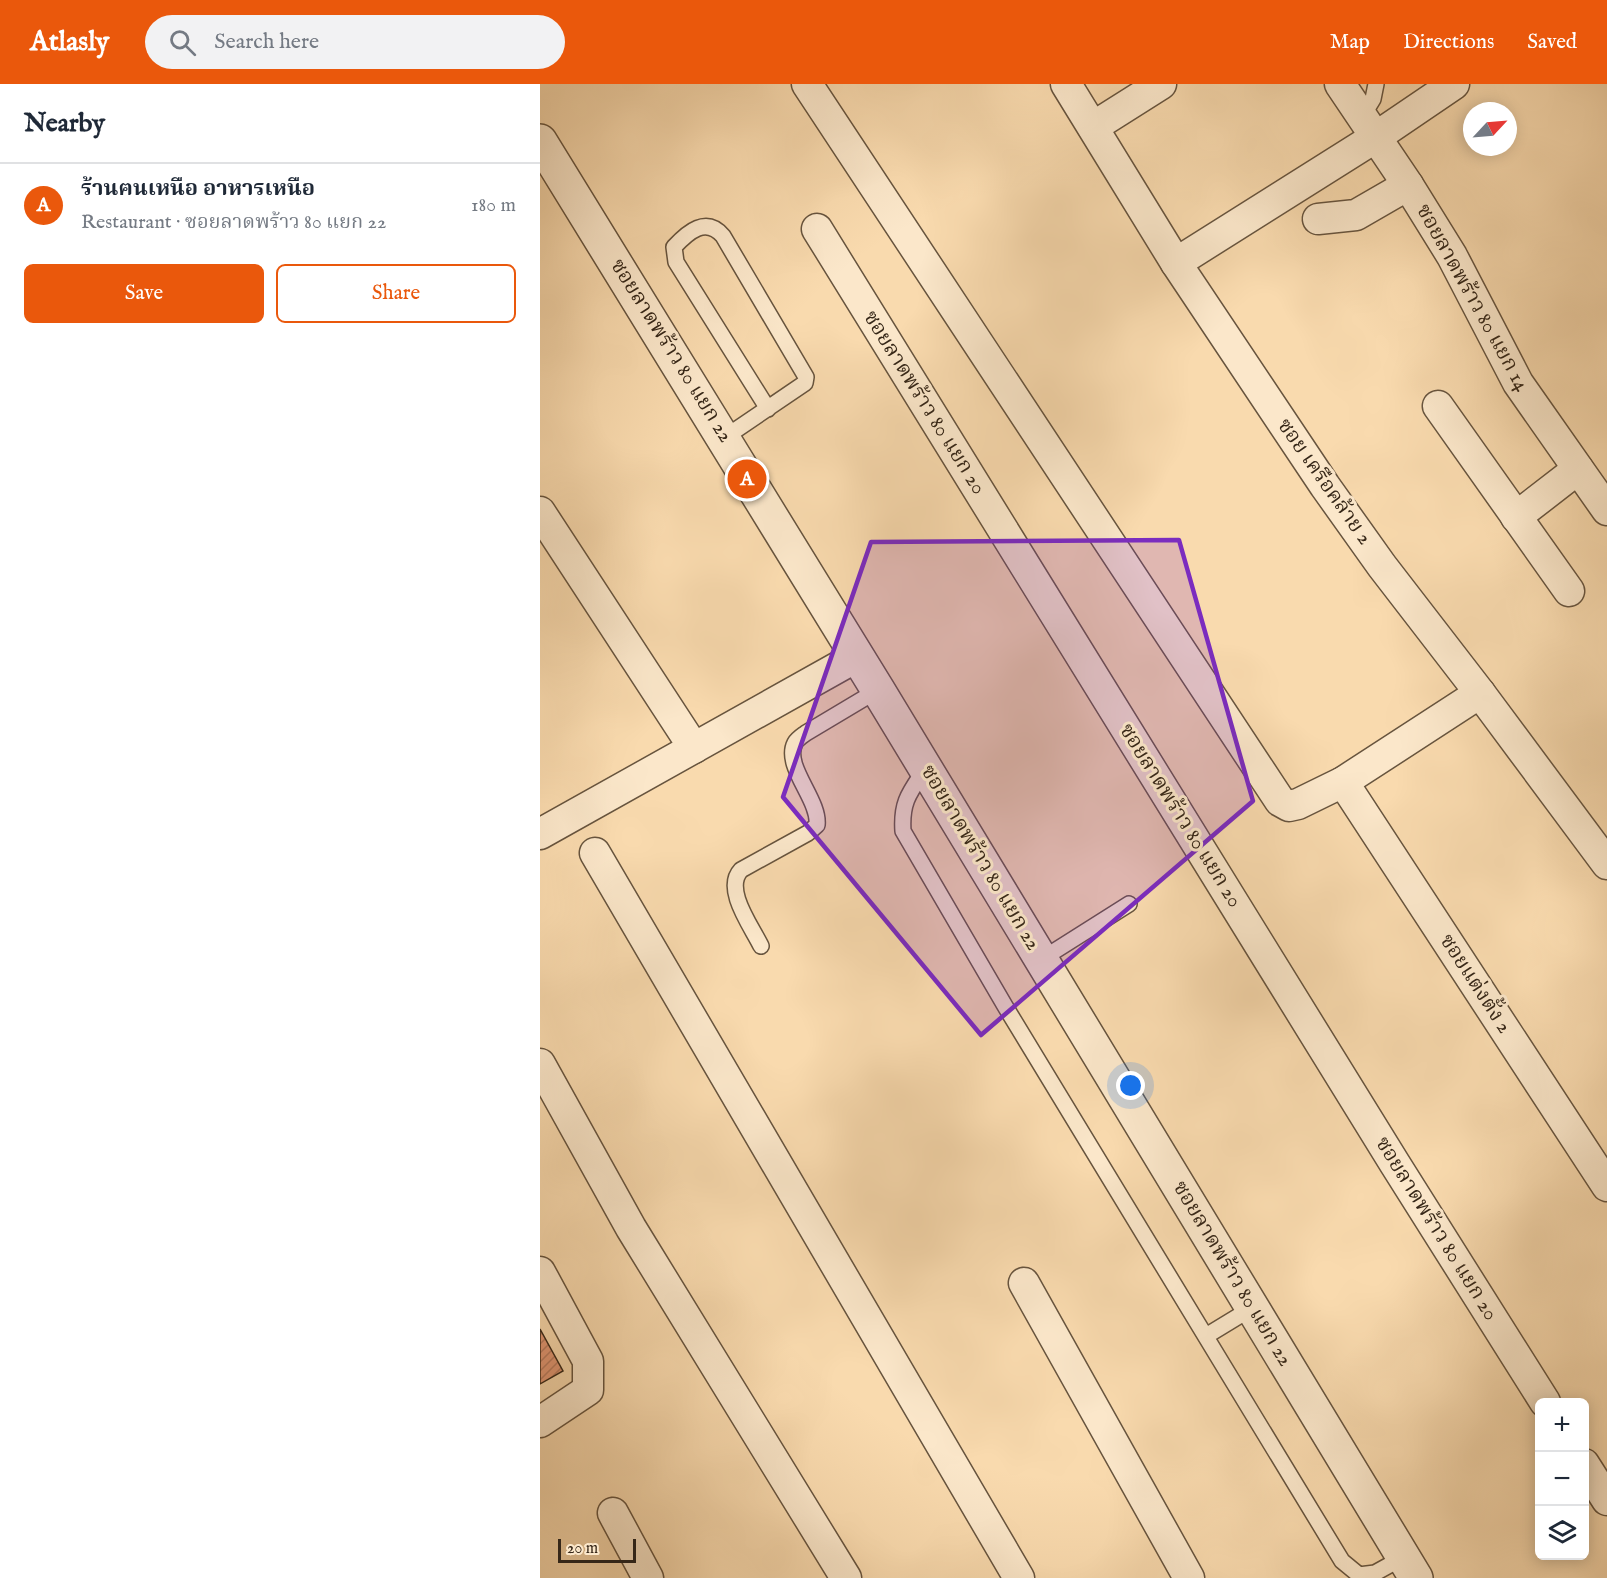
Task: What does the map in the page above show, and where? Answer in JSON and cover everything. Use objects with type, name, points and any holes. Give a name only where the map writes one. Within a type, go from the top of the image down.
[{"type":"street","points":[[807,84],[1281,801],[1289,806],[1298,804],[1343,782],[1480,693]]},
{"type":"street","name":"ซอย เครือคล้าย 2","points":[[1066,84],[1176,263],[1325,486],[1382,566],[1607,864]]},
{"type":"street","points":[[1093,127],[1161,84]]},
{"type":"street","name":"ซอยลาดพร้าว 80 แยก 14","points":[[1340,84],[1408,185],[1452,256],[1518,383],[1607,510]]},
{"type":"street","points":[[1176,263],[1369,127],[1454,84]]},
{"type":"street","name":"ซอยลาดพร้าว 80 แยก 22","points":[[540,141],[879,690],[1410,1568]]},
{"type":"street","points":[[1318,219],[1356,215],[1408,185]]},
{"type":"street","name":"ซอยลาดพร้าว 80 แยก 20","points":[[817,229],[1395,1164],[1542,1398]]},
{"type":"street","points":[[1438,406],[1569,591]]},
{"type":"street","points":[[1516,517],[1578,469]]},
{"type":"street","points":[[540,512],[694,748]]},
{"type":"street","points":[[540,834],[858,656]]},
{"type":"street","name":"ซอยแต่งตั้ง 2","points":[[1343,782],[1607,1186]]},
{"type":"street","points":[[595,853],[1019,1578]]},
{"type":"street","points":[[540,1064],[631,1228],[846,1578]]},
{"type":"street","points":[[540,1272],[588,1361],[588,1390],[540,1422]]},
{"type":"street","points":[[1024,1283],[1189,1578]]},
{"type":"street","points":[[1589,1472],[1607,1500]]},
{"type":"street","points":[[613,1513],[648,1578]]},
{"type":"lane","points":[[1369,127],[1376,84]]},
{"type":"lane","points":[[724,438],[768,409],[805,383],[804,372],[717,228],[707,226],[696,229],[674,247],[676,262],[768,409]]},
{"type":"lane","points":[[761,946],[737,899],[733,885],[736,875],[741,870],[808,833],[817,825],[818,818],[814,806],[796,767],[793,751],[796,741],[879,690]]},
{"type":"lane","points":[[926,768],[907,798],[902,813],[903,831],[1005,1006],[1342,1561],[1359,1575],[1376,1576],[1410,1568]]},
{"type":"lane","points":[[1042,959],[1129,904]]},
{"type":"lane","points":[[1206,1336],[1252,1308]]},
{"type":"highlighted area","points":[[1179,540],[1253,801],[981,1035],[783,797],[871,542]]},
{"type":"building","points":[[540,1329],[563,1371],[540,1384]]},
{"type":"place","name":"ร้านฅนเหนือ อาหารเหนือ","points":[[747,479]]}]
